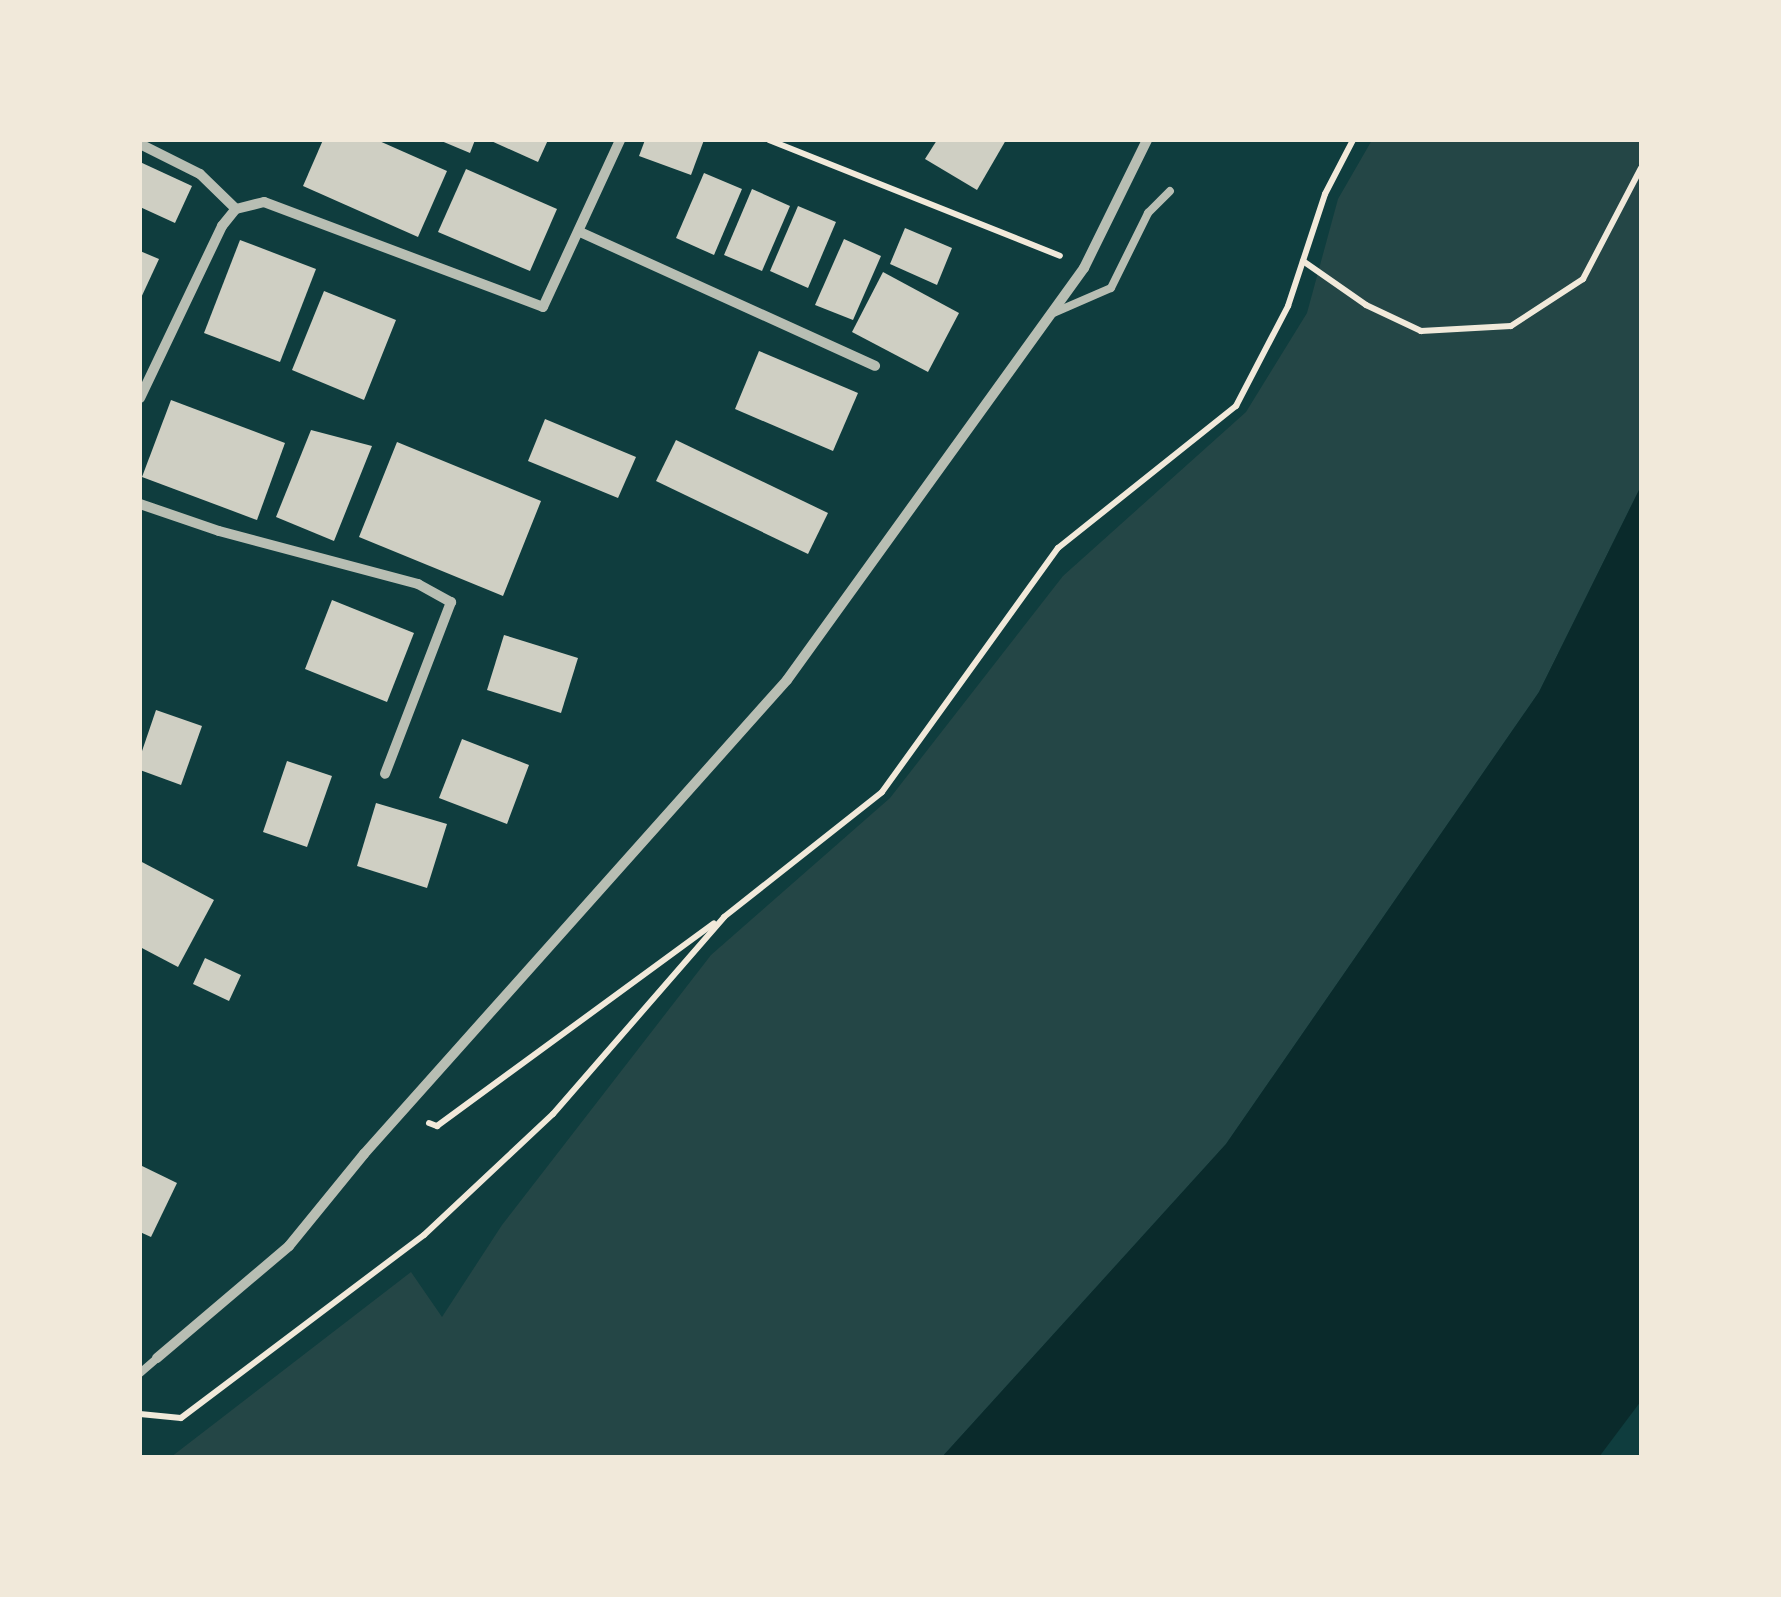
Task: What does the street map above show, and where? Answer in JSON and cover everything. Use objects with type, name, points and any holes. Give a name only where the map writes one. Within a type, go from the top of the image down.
[{"type":"street","points":[[140,398],[222,226],[236,209],[264,202],[544,307],[620,140]]},
{"type":"street","points":[[157,1358],[289,1246],[404,1110],[788,680],[1084,268],[1147,140]]},
{"type":"street","points":[[140,144],[200,174],[236,209]]},
{"type":"street","points":[[580,232],[874,366]]},
{"type":"street","points":[[140,504],[219,530],[418,584],[452,602],[384,774]]},
{"type":"lane","points":[[1051,314],[1112,288],[1148,213],[1170,191]]},
{"type":"lane","points":[[140,1373],[157,1358]]},
{"type":"path","points":[[769,140],[1034,243]]},
{"type":"path","points":[[404,1110],[437,1126],[724,917],[882,792],[1058,548],[1236,406],[1288,306],[1325,194],[1354,140]]},
{"type":"path","points":[[1303,261],[1366,305],[1421,331],[1510,326],[1582,279],[1641,168]]},
{"type":"path","points":[[140,1414],[181,1418],[424,1235],[553,1114],[724,917]]},
{"type":"shaded area","points":[[1372,140],[1641,140],[1641,486],[1539,692],[1226,1144],[942,1457],[171,1457],[411,1272],[442,1317],[502,1225],[711,955],[890,798],[1063,576],[1246,412],[1307,313],[1338,199]]},
{"type":"shaded area","points":[[1641,486],[1641,1401],[1599,1457],[942,1457],[1226,1144],[1539,692]]},
{"type":"building","points":[[323,140],[377,140],[447,171],[418,237],[303,186]]},
{"type":"building","points":[[439,140],[475,140],[470,153]]},
{"type":"building","points":[[489,140],[548,140],[538,162]]},
{"type":"building","points":[[645,140],[704,140],[691,175],[639,156]]},
{"type":"building","points":[[937,140],[1006,140],[977,190],[925,159]]},
{"type":"building","points":[[140,162],[192,186],[175,223],[140,207]]},
{"type":"building","points":[[466,169],[557,209],[530,271],[438,232]]},
{"type":"building","points":[[704,173],[742,189],[714,255],[676,238]]},
{"type":"building","points":[[752,189],[790,206],[762,271],[724,255]]},
{"type":"building","points":[[798,206],[836,222],[808,288],[770,271]]},
{"type":"building","points":[[905,228],[952,248],[937,285],[890,264]]},
{"type":"building","points":[[844,239],[881,256],[853,320],[815,305]]},
{"type":"building","points":[[240,240],[316,269],[280,362],[204,333]]},
{"type":"building","points":[[140,251],[159,259],[140,300]]},
{"type":"building","points":[[883,272],[959,313],[928,372],[852,332]]},
{"type":"building","points":[[324,291],[396,320],[364,400],[292,370]]},
{"type":"building","points":[[759,351],[858,393],[833,451],[735,409]]},
{"type":"building","points":[[171,400],[285,443],[257,520],[142,477]]},
{"type":"building","points":[[545,419],[636,457],[618,498],[528,461]]},
{"type":"building","points":[[311,430],[372,446],[334,541],[276,517]]},
{"type":"building","points":[[676,440],[828,513],[808,554],[656,481]]},
{"type":"building","points":[[397,442],[541,501],[503,596],[359,537]]},
{"type":"building","points":[[332,600],[414,633],[387,702],[305,669]]},
{"type":"building","points":[[504,635],[578,658],[561,713],[487,690]]},
{"type":"building","points":[[156,710],[202,726],[181,785],[140,770],[140,757]]},
{"type":"building","points":[[462,739],[529,765],[507,824],[439,798]]},
{"type":"building","points":[[287,761],[332,776],[307,847],[263,832]]},
{"type":"building","points":[[376,803],[447,824],[427,888],[357,866]]},
{"type":"building","points":[[140,861],[214,900],[178,967],[140,947]]},
{"type":"building","points":[[205,958],[241,975],[229,1001],[193,984]]},
{"type":"building","points":[[140,1165],[177,1183],[151,1237],[140,1232]]}]
